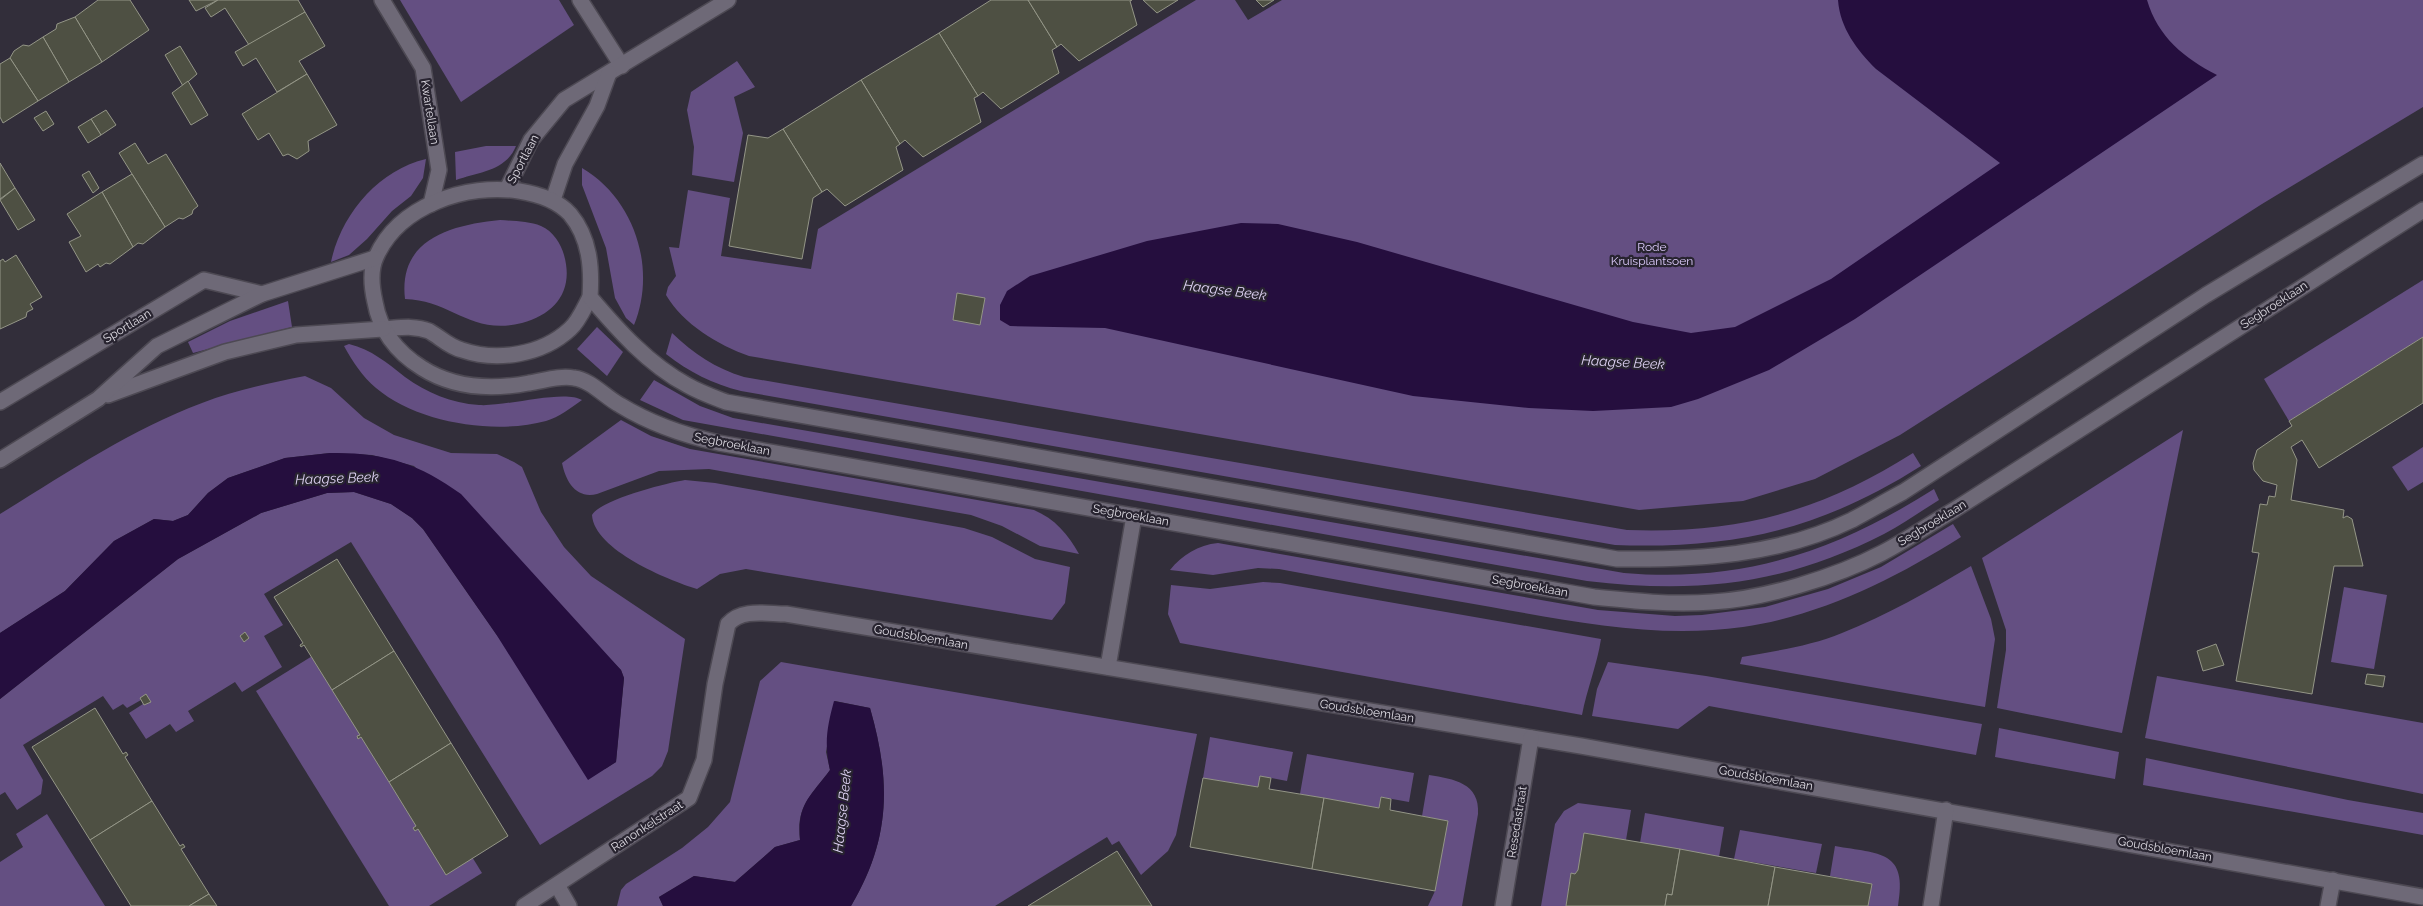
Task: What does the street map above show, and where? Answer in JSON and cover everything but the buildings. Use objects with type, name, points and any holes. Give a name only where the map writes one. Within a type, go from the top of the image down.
[{"type":"main road","name":"Kwartellaan","points":[[382,0],[423,68],[439,170],[431,204]]},
{"type":"main road","points":[[553,200],[566,164],[616,69],[580,0]]},
{"type":"main road","name":"Sportlaan","points":[[507,189],[531,140],[547,118],[564,100],[728,0]]},
{"type":"main road","points":[[590,297],[634,346],[661,369],[688,386],[726,402],[1617,559],[1685,560],[1749,552],[1802,539],[1851,520],[1902,492],[2206,295],[2423,164]]},
{"type":"main road","points":[[98,399],[191,364],[243,348],[296,335],[384,329],[409,327],[428,331],[461,350],[505,356],[527,352],[549,343],[570,330],[579,318],[590,297],[592,270],[588,247],[574,220],[553,200],[530,193],[507,189],[468,191],[431,204],[399,227],[386,241],[375,258],[373,294],[384,329]]},
{"type":"main road","name":"Segbroeklaan","points":[[384,329],[404,355],[446,380],[476,387],[505,387],[556,378],[575,378],[593,386],[620,405],[654,423],[682,434],[738,446],[1594,597],[1642,602],[1713,602],[1774,592],[1828,576],[1882,553],[1954,510],[2423,210]]},
{"type":"main road","points":[[0,460],[98,399],[157,346],[262,294],[375,258]]},
{"type":"main road","name":"Sportlaan","points":[[0,402],[204,280],[262,294]]},
{"type":"main road","points":[[1108,668],[1134,516]]},
{"type":"main road","name":"Goudsbloemlaan","points":[[734,618],[745,614],[786,614],[1531,738],[1946,810],[2423,897]]},
{"type":"main road","name":"Ranonkelstraat","points":[[524,906],[689,798],[704,760],[715,684],[726,634],[734,618]]},
{"type":"main road","name":"Resedastraat","points":[[1503,906],[1531,738]]},
{"type":"main road","points":[[1931,906],[1946,810]]},
{"type":"main road","points":[[2328,906],[2332,880]]},
{"type":"main road","points":[[557,885],[570,906]]},
{"type":"green space","points":[[400,0],[559,0],[574,25],[461,102]]},
{"type":"green space","name":"Rode Kruisplantsoen","points":[[1196,0],[1235,0],[1248,20],[1282,0],[2423,0],[2423,107],[2262,204],[1900,435],[1815,479],[1743,501],[1639,510],[749,356],[725,346],[702,332],[682,315],[666,295],[668,287],[676,276],[669,247],[679,248],[688,190],[730,198],[721,256],[811,269],[818,229]]},
{"type":"green space","points":[[737,61],[755,87],[734,97],[743,133],[734,182],[692,175],[694,147],[687,110],[691,92]]},
{"type":"green space","points":[[486,146],[516,146],[506,161],[499,166],[456,180],[455,152]]},
{"type":"green space","points":[[426,159],[423,178],[411,196],[392,211],[367,239],[349,255],[331,262],[343,227],[365,197],[393,173]]},
{"type":"green space","points":[[582,168],[600,181],[616,198],[628,217],[636,237],[642,259],[643,281],[641,303],[634,325],[626,318],[615,298],[606,248],[582,185]]},
{"type":"green space","points":[[500,220],[536,224],[553,234],[559,242],[564,255],[566,279],[560,299],[553,307],[534,319],[504,326],[489,325],[436,305],[405,299],[405,279],[410,262],[419,249],[447,231],[482,222]]},
{"type":"green space","points":[[2423,280],[2423,337],[2289,421],[2264,379]]},
{"type":"green space","points":[[288,301],[292,327],[193,353],[188,342],[230,321]]},
{"type":"green space","points":[[597,327],[623,352],[607,376],[577,349]]},
{"type":"green space","points":[[672,333],[705,359],[744,377],[1627,530],[1705,528],[1741,523],[1811,504],[1879,473],[1913,453],[1921,466],[1884,488],[1847,506],[1775,531],[1737,539],[1699,543],[1615,545],[741,391],[702,377],[666,354]]},
{"type":"green space","points":[[349,344],[378,357],[422,388],[459,402],[490,405],[562,396],[582,400],[551,419],[526,425],[504,427],[481,426],[434,418],[393,400],[376,388],[362,374],[351,358],[344,346]]},
{"type":"green space","points":[[305,376],[331,388],[364,418],[394,435],[451,453],[497,454],[522,467],[541,512],[564,547],[591,576],[685,639],[668,751],[662,766],[652,776],[540,845],[351,542],[264,594],[283,625],[264,636],[282,667],[242,692],[235,682],[188,711],[194,721],[176,732],[170,724],[146,739],[129,713],[143,704],[141,700],[127,708],[123,704],[113,710],[103,696],[23,745],[43,780],[41,794],[17,810],[5,792],[0,795],[0,699],[178,559],[261,513],[327,493],[354,492],[391,504],[412,518],[423,529],[496,634],[605,769],[616,762],[624,678],[621,670],[414,466],[372,455],[330,453],[285,458],[228,478],[208,493],[188,515],[173,521],[154,519],[114,541],[65,591],[0,633],[0,514],[73,468],[124,439],[175,414],[228,394]]},
{"type":"green space","points":[[654,380],[700,406],[733,418],[1624,573],[1667,575],[1708,573],[1748,567],[1824,546],[1897,511],[1934,489],[1939,500],[1884,534],[1847,551],[1811,565],[1775,575],[1739,582],[1703,585],[1627,585],[1587,581],[683,420],[640,400]]},
{"type":"green space","points":[[621,420],[651,436],[690,449],[1034,510],[1055,523],[1079,554],[1040,546],[1002,526],[971,515],[709,469],[659,471],[590,495],[583,494],[573,488],[566,477],[562,463]]},
{"type":"green space","points":[[2183,430],[2122,733],[1997,708],[2006,650],[2006,630],[1982,558]]},
{"type":"green space","points":[[2423,447],[2423,482],[2408,491],[2392,467]]},
{"type":"green space","points":[[685,480],[715,483],[964,528],[992,537],[1035,559],[1070,567],[1065,603],[1052,620],[746,569],[720,574],[697,589],[669,579],[634,562],[605,540],[596,528],[592,515],[607,504],[649,488]]},
{"type":"green space","points":[[1953,524],[1961,537],[1884,581],[1857,593],[1801,614],[1743,627],[1711,630],[1648,630],[1585,623],[1279,569],[1258,568],[1213,575],[1170,570],[1191,552],[1204,546],[1218,543],[1598,610],[1675,616],[1702,615],[1765,607],[1828,589],[1881,567]]},
{"type":"green space","points":[[1971,566],[1991,619],[1995,639],[1985,707],[1740,664],[1742,657],[1805,645],[1830,638],[1859,626],[1908,602]]},
{"type":"green space","points":[[1263,582],[1280,583],[1601,639],[1582,715],[1180,643],[1168,614],[1171,585],[1210,589]]},
{"type":"green space","points":[[2344,587],[2387,595],[2374,669],[2331,662]]},
{"type":"green space","points":[[338,640],[482,873],[429,906],[389,906],[256,691]]},
{"type":"green space","points":[[781,662],[1197,734],[1176,835],[1168,851],[1141,875],[1119,841],[1112,845],[1107,837],[995,906],[851,906],[874,857],[880,833],[884,785],[882,760],[870,708],[835,701],[826,752],[830,770],[811,794],[803,809],[799,828],[800,840],[775,847],[735,882],[694,876],[659,897],[663,906],[617,906],[621,890],[626,884],[682,848],[708,827],[730,802],[760,681]]},
{"type":"green space","points":[[1608,662],[1706,676],[1982,724],[1976,755],[1709,706],[1678,729],[1592,716],[1597,689]]},
{"type":"green space","points":[[2157,676],[2423,723],[2423,794],[2145,738]]},
{"type":"green space","points":[[1999,728],[2119,752],[2115,779],[1995,757]]},
{"type":"green space","points":[[1210,737],[1293,752],[1287,781],[1260,776],[1258,787],[1203,778]]},
{"type":"green space","points":[[1307,754],[1414,773],[1409,802],[1381,797],[1379,808],[1300,794]]},
{"type":"green space","points":[[2146,758],[2348,800],[2423,813],[2423,835],[2143,785]]},
{"type":"green space","points":[[1429,775],[1447,778],[1464,784],[1475,795],[1478,814],[1462,906],[1428,906],[1435,891],[1447,821],[1422,816]]},
{"type":"green space","points":[[1578,803],[1631,810],[1626,840],[1585,833],[1578,870],[1575,874],[1571,874],[1566,906],[1541,906],[1555,824],[1564,811]]},
{"type":"green space","points":[[1645,813],[1724,827],[1719,857],[1640,843]]},
{"type":"green space","points":[[47,814],[105,906],[0,906],[0,862],[23,847],[16,834]]},
{"type":"green space","points":[[1740,830],[1822,844],[1816,873],[1734,859]]},
{"type":"green space","points":[[1835,846],[1865,851],[1887,858],[1899,874],[1898,906],[1868,906],[1872,884],[1830,876]]},
{"type":"water","name":"Haagse Beek","points":[[1838,0],[2147,0],[2165,36],[2183,54],[2217,75],[1855,319],[1769,370],[1698,399],[1671,407],[1593,411],[1529,408],[1413,396],[1105,328],[1010,326],[1000,320],[1000,305],[1007,291],[1030,276],[1147,241],[1241,223],[1278,224],[1357,242],[1633,322],[1691,333],[1735,327],[1831,279],[2000,163],[1876,69],[1862,54],[1846,29],[1839,10]]},
{"type":"water","name":"Haagse Beek","points":[[330,453],[383,457],[415,467],[430,474],[461,494],[621,670],[624,678],[616,762],[588,780],[496,634],[423,529],[412,518],[391,504],[354,492],[327,493],[261,513],[178,559],[0,699],[0,633],[65,591],[114,541],[154,519],[173,521],[188,515],[208,493],[228,478],[285,458]]},
{"type":"water","name":"Haagse Beek","points":[[834,701],[870,708],[882,760],[884,785],[880,833],[874,857],[851,906],[663,906],[659,897],[694,876],[735,882],[775,847],[800,840],[801,818],[806,802],[830,770],[827,735]]}]
